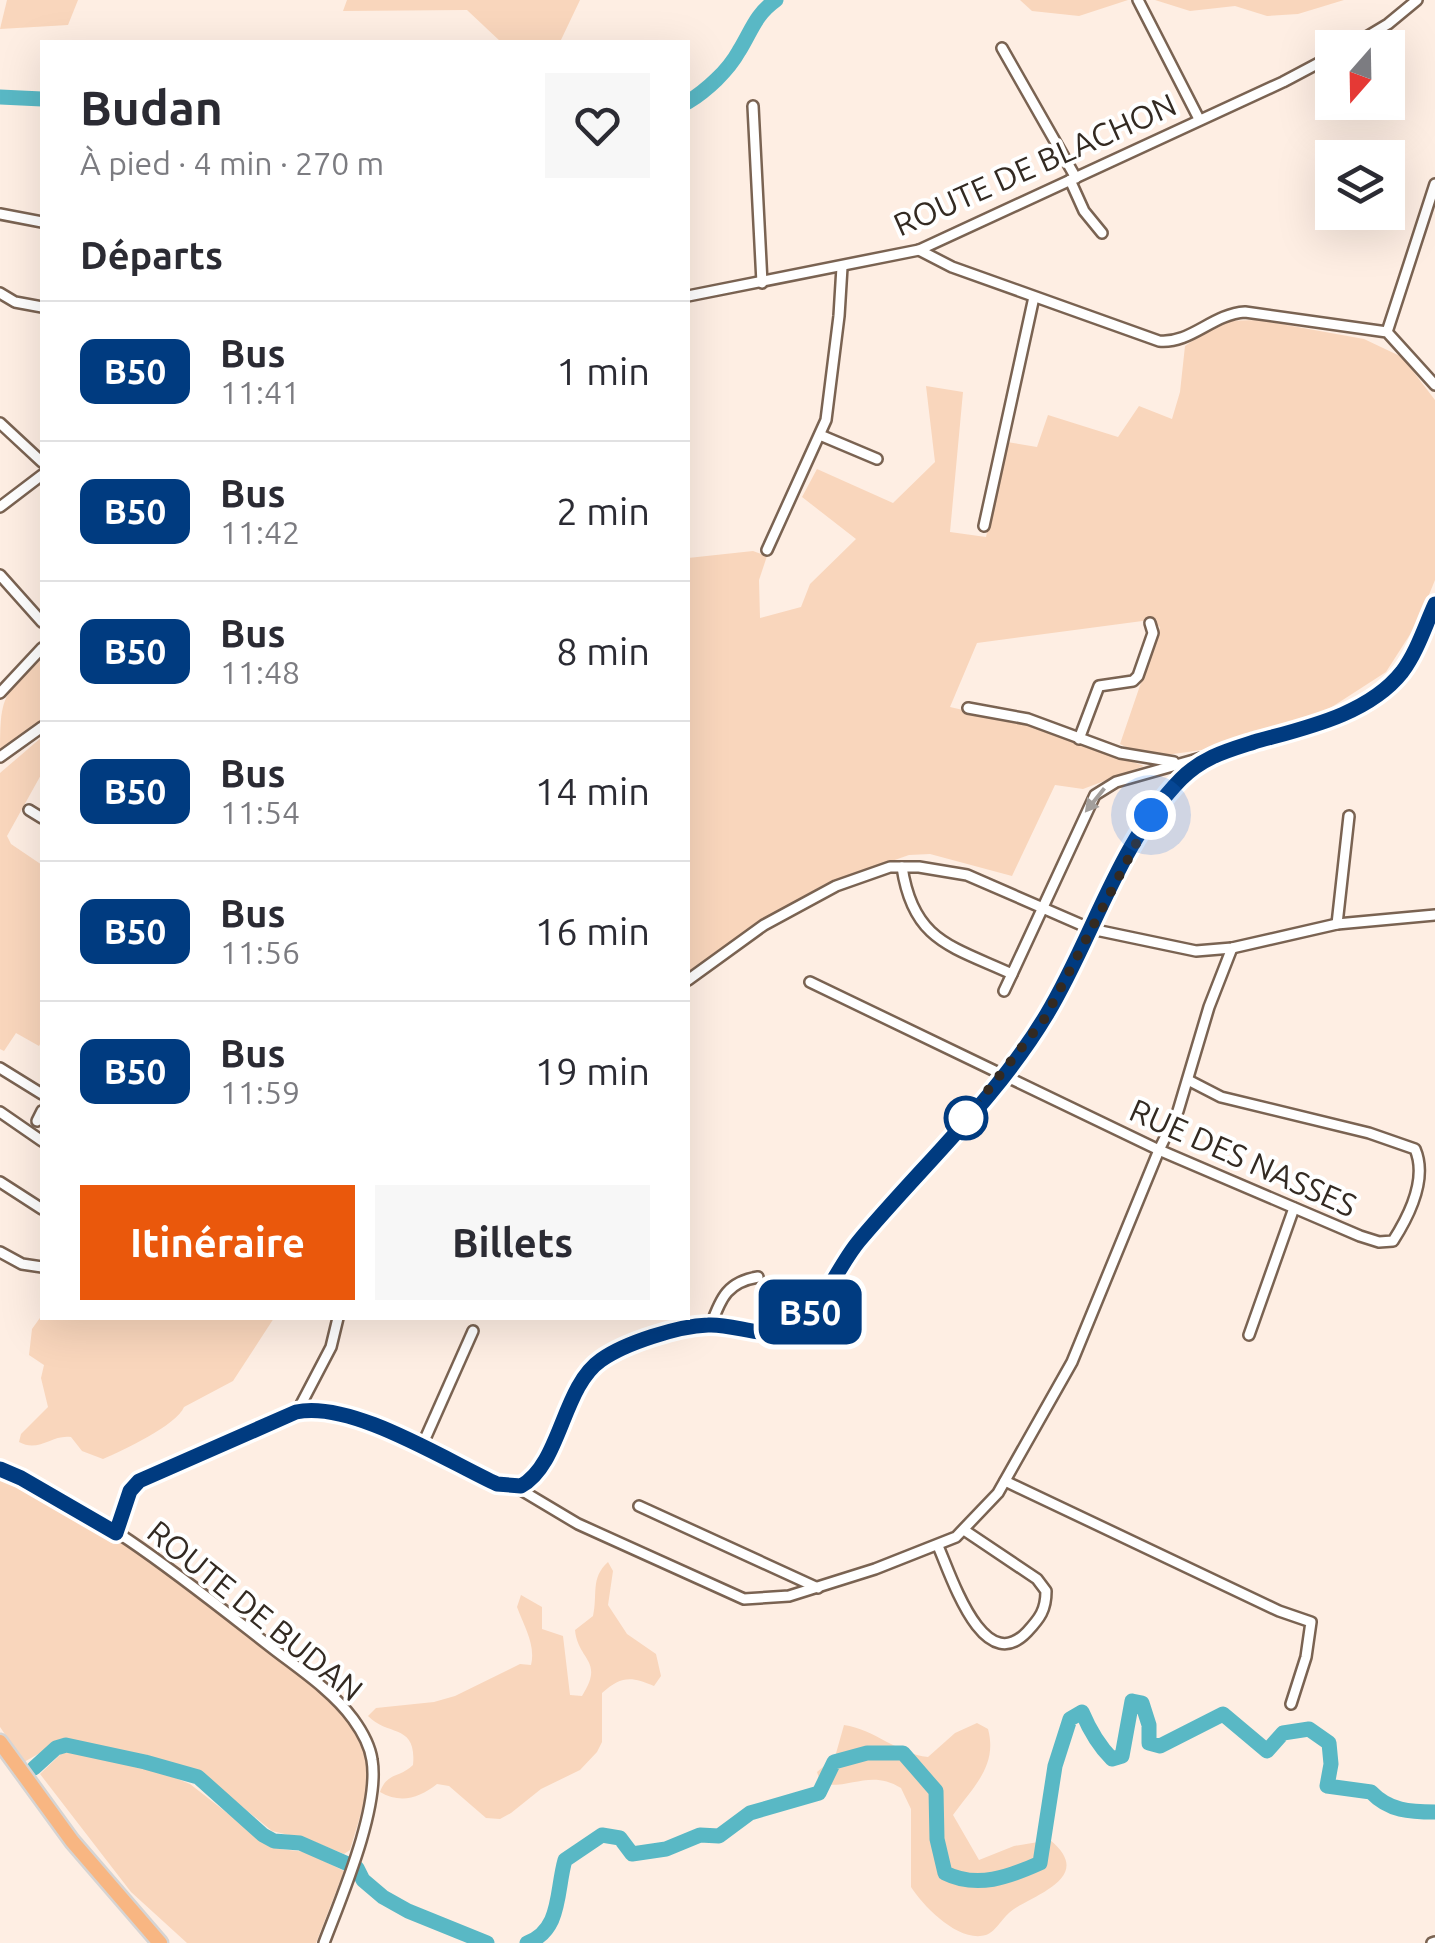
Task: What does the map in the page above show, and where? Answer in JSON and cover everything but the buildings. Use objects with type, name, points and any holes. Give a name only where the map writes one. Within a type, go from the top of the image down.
[{"type":"highway","points":[[0,1742],[72,1841],[160,1943]]},
{"type":"highway","points":[[0,1754],[150,1943]]},
{"type":"street","points":[[1138,0],[1199,119]]},
{"type":"street","points":[[1378,30],[1417,0]]},
{"type":"street","points":[[1002,48],[1073,179],[1084,211],[1102,232]]},
{"type":"street","name":"ROUTE DE BLACHON","points":[[690,296],[918,250],[1315,64]]},
{"type":"street","points":[[754,106],[762,283]]},
{"type":"street","points":[[1387,332],[1435,184]]},
{"type":"street","points":[[0,214],[40,222]]},
{"type":"street","points":[[918,250],[952,267],[1158,341],[1181,339],[1215,318],[1238,312],[1387,332],[1435,385]]},
{"type":"street","points":[[767,550],[820,435],[830,396],[842,267]]},
{"type":"street","points":[[0,293],[22,304],[40,307]]},
{"type":"street","points":[[984,526],[1034,297]]},
{"type":"street","points":[[0,423],[40,460]]},
{"type":"street","points":[[820,435],[877,460]]},
{"type":"street","points":[[0,507],[40,477]]},
{"type":"street","points":[[0,574],[40,620]]},
{"type":"street","points":[[1004,991],[1095,795],[1116,782],[1325,722],[1378,694],[1409,661],[1435,604]]},
{"type":"street","points":[[1079,739],[1099,686],[1133,681],[1138,676],[1153,633],[1150,622]]},
{"type":"street","points":[[0,692],[40,650]]},
{"type":"street","points":[[968,708],[1028,718],[1120,752],[1182,764]]},
{"type":"street","points":[[0,757],[40,727]]},
{"type":"street","points":[[116,1533],[130,1491],[139,1481],[310,1409],[344,1412],[497,1484],[516,1486],[528,1482],[536,1473],[597,1362],[654,1337],[710,1324],[775,1332],[803,1322],[858,1242],[1002,1076],[1045,1018],[1151,815],[1185,775],[1214,754]]},
{"type":"street","points":[[29,810],[40,817]]},
{"type":"street","points":[[1338,924],[1349,816]]},
{"type":"street","points":[[902,867],[909,902],[929,931],[1012,974]]},
{"type":"street","points":[[690,979],[764,925],[836,886],[879,870],[902,867],[966,875],[1091,930],[1196,951],[1232,948],[1338,924],[1435,916]]},
{"type":"street","points":[[516,1486],[578,1524],[735,1596],[774,1598],[818,1588],[938,1546],[964,1530],[1005,1481],[1066,1374],[1178,1110],[1208,1007],[1232,948]]},
{"type":"street","name":"RUE DES NASSES","points":[[810,982],[1158,1150],[1378,1242],[1393,1240],[1416,1196],[1420,1164],[1415,1149],[1405,1143],[1222,1097],[1188,1080]]},
{"type":"street","points":[[0,1068],[40,1093]]},
{"type":"street","points":[[0,1112],[40,1140]]},
{"type":"street","points":[[0,1182],[40,1208]]},
{"type":"street","points":[[1249,1335],[1294,1208]]},
{"type":"street","points":[[0,1252],[22,1264],[40,1267]]},
{"type":"street","points":[[710,1324],[727,1289],[736,1281],[758,1277]]},
{"type":"street","points":[[296,1412],[331,1346],[338,1320]]},
{"type":"street","points":[[421,1448],[473,1332]]},
{"type":"street","name":"ROUTE DE BUDAN","points":[[0,1469],[116,1533],[308,1676],[353,1719],[372,1759],[373,1781],[354,1858],[324,1943]]},
{"type":"street","points":[[1005,1481],[1279,1612],[1311,1622],[1306,1657],[1290,1704]]},
{"type":"street","points":[[639,1506],[818,1588]]},
{"type":"street","points":[[938,1546],[968,1614],[982,1633],[1004,1644],[1018,1641],[1041,1617],[1046,1591],[1037,1579],[964,1530]]},
{"type":"shaded area","points":[[7,0],[78,0],[68,25],[0,29]]},
{"type":"shaded area","points":[[347,0],[580,0],[561,40],[499,40],[467,10],[343,11]]},
{"type":"shaded area","points":[[1020,0],[1128,0],[1079,16],[1032,11]]},
{"type":"shaded area","points":[[1155,0],[1344,0],[1298,14],[1267,16],[1235,6],[1190,11]]},
{"type":"shaded area","points":[[1259,320],[1364,339],[1402,357],[1435,400],[1435,580],[1418,622],[1386,672],[1321,714],[1209,749],[1166,755],[1134,751],[1120,744],[1160,627],[1150,620],[977,643],[950,707],[1041,728],[1144,766],[1083,789],[1055,785],[1012,876],[930,854],[909,855],[823,885],[690,971],[690,558],[753,551],[767,556],[759,580],[760,618],[801,607],[810,584],[856,539],[802,497],[817,469],[893,503],[935,462],[926,386],[963,392],[950,532],[986,537],[1007,442],[1037,447],[1048,415],[1118,437],[1139,406],[1172,419],[1180,392],[1185,346],[1221,321]]},
{"type":"shaded area","points":[[40,658],[40,726],[0,759],[2,711],[18,681]]},
{"type":"shaded area","points":[[40,739],[40,777],[7,836],[11,844],[40,864],[40,1044],[16,1033],[4,1051],[0,1049],[0,773]]},
{"type":"shaded area","points":[[40,1318],[273,1320],[233,1381],[184,1407],[171,1422],[148,1437],[103,1459],[82,1451],[71,1437],[33,1445],[19,1442],[21,1434],[48,1407],[41,1378],[44,1365],[29,1355],[32,1329]]},
{"type":"shaded area","points":[[0,1476],[83,1519],[199,1596],[256,1638],[344,1717],[363,1746],[367,1771],[350,1850],[344,1854],[272,1831],[197,1770],[159,1759],[61,1741],[24,1762],[0,1727]]},
{"type":"shaded area","points":[[608,1562],[613,1571],[608,1605],[627,1634],[656,1654],[661,1676],[654,1686],[626,1679],[602,1693],[602,1742],[580,1770],[541,1789],[500,1819],[486,1818],[449,1786],[437,1784],[417,1796],[403,1798],[380,1792],[386,1781],[413,1765],[413,1752],[406,1737],[368,1716],[376,1708],[455,1696],[520,1664],[531,1665],[531,1643],[517,1607],[521,1595],[542,1607],[542,1629],[563,1636],[570,1695],[582,1696],[591,1667],[575,1630],[593,1616],[597,1581]]},
{"type":"shaded area","points":[[977,1723],[988,1729],[990,1754],[982,1775],[953,1815],[979,1860],[1014,1846],[1050,1840],[1066,1864],[1065,1873],[1048,1890],[1014,1909],[990,1933],[976,1936],[943,1922],[911,1887],[911,1809],[901,1788],[880,1780],[821,1784],[817,1772],[835,1757],[844,1725],[928,1757],[955,1733]]},
{"type":"shaded area","points":[[73,1751],[156,1770],[190,1784],[263,1841],[280,1849],[306,1852],[344,1871],[316,1943],[187,1943],[131,1892],[40,1774],[62,1753]]},
{"type":"waterway","points":[[690,101],[723,73],[758,17],[776,0]]},
{"type":"waterway","points":[[0,97],[40,99]]},
{"type":"waterway","points":[[527,1943],[538,1937],[552,1919],[565,1860],[602,1835],[620,1838],[632,1854],[666,1849],[700,1835],[719,1836],[750,1813],[819,1793],[834,1762],[867,1753],[903,1753],[936,1791],[937,1839],[945,1873],[981,1881],[1028,1868],[1040,1863],[1055,1766],[1070,1719],[1082,1712],[1112,1759],[1122,1756],[1132,1701],[1142,1703],[1149,1725],[1149,1743],[1160,1746],[1223,1714],[1267,1751],[1283,1733],[1309,1729],[1329,1743],[1327,1786],[1371,1792],[1400,1809],[1435,1812]]},
{"type":"waterway","points":[[34,1768],[56,1748],[66,1745],[198,1777],[263,1835],[274,1841],[300,1843],[357,1868],[363,1880],[383,1897],[487,1943]]},
{"type":"bus line","name":"B50","points":[[0,1469],[116,1533],[130,1491],[139,1481],[296,1412],[323,1409],[344,1412],[497,1484],[521,1486],[536,1473],[597,1362],[654,1337],[694,1326],[710,1324],[775,1332],[798,1325],[858,1242],[956,1131],[1038,1028],[1130,851],[1168,793],[1214,754],[1325,722],[1378,694],[1409,661],[1435,604]]},
{"type":"route","points":[[966,1118],[1045,1018],[1151,815]]}]
